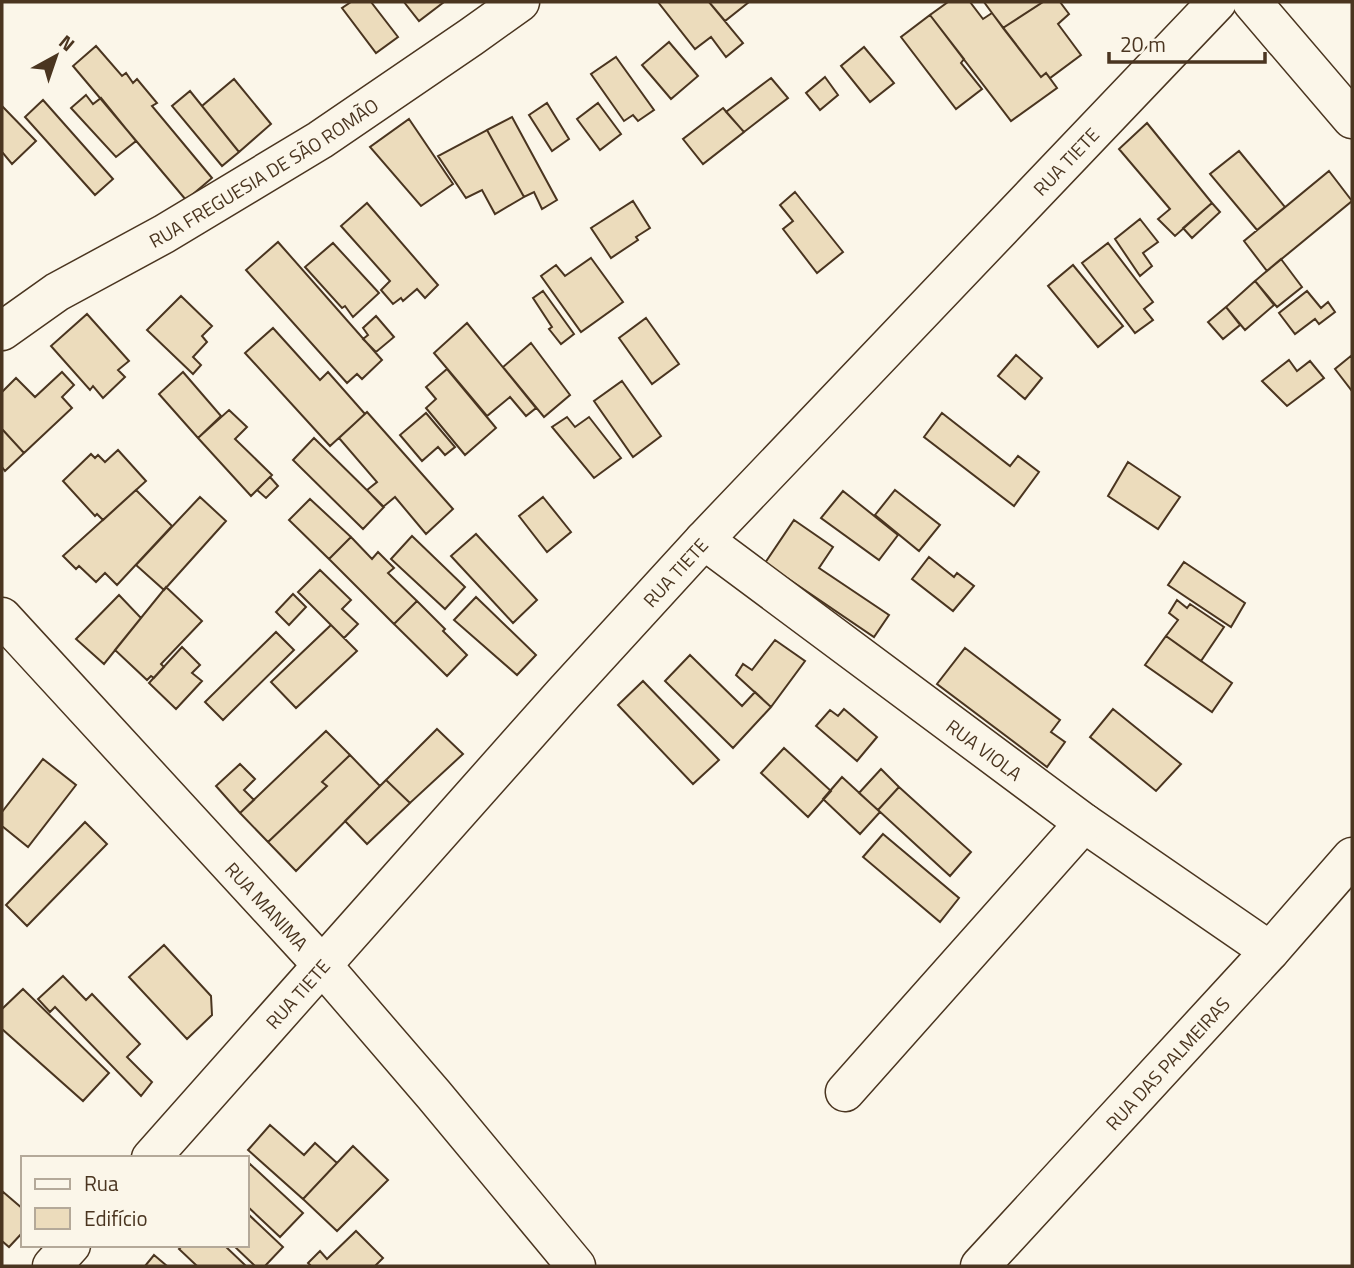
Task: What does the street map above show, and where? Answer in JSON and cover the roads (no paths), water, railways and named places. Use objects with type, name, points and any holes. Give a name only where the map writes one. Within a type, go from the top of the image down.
[{"type":"street","name":"RUA FREGUESIA DE SÃO ROMÃO","points":[[2,331],[57,292],[164,234],[320,140],[520,2]]},
{"type":"street","name":"RUA TIETE","points":[[153,1156],[563,694],[704,540],[1217,2]]},
{"type":"street","points":[[1252,2],[1352,118]]},
{"type":"street","name":"RUA VIOLA","points":[[704,540],[1084,823],[1270,951]]},
{"type":"street","name":"RUA MANIMA","points":[[2,617],[321,965],[435,1095],[576,1266]]},
{"type":"street","points":[[845,1092],[1084,823]]},
{"type":"street","name":"RUA DAS PALMEIRAS","points":[[980,1266],[1270,951],[1352,857]]},
{"type":"street","points":[[52,1266],[69,1247]]}]
